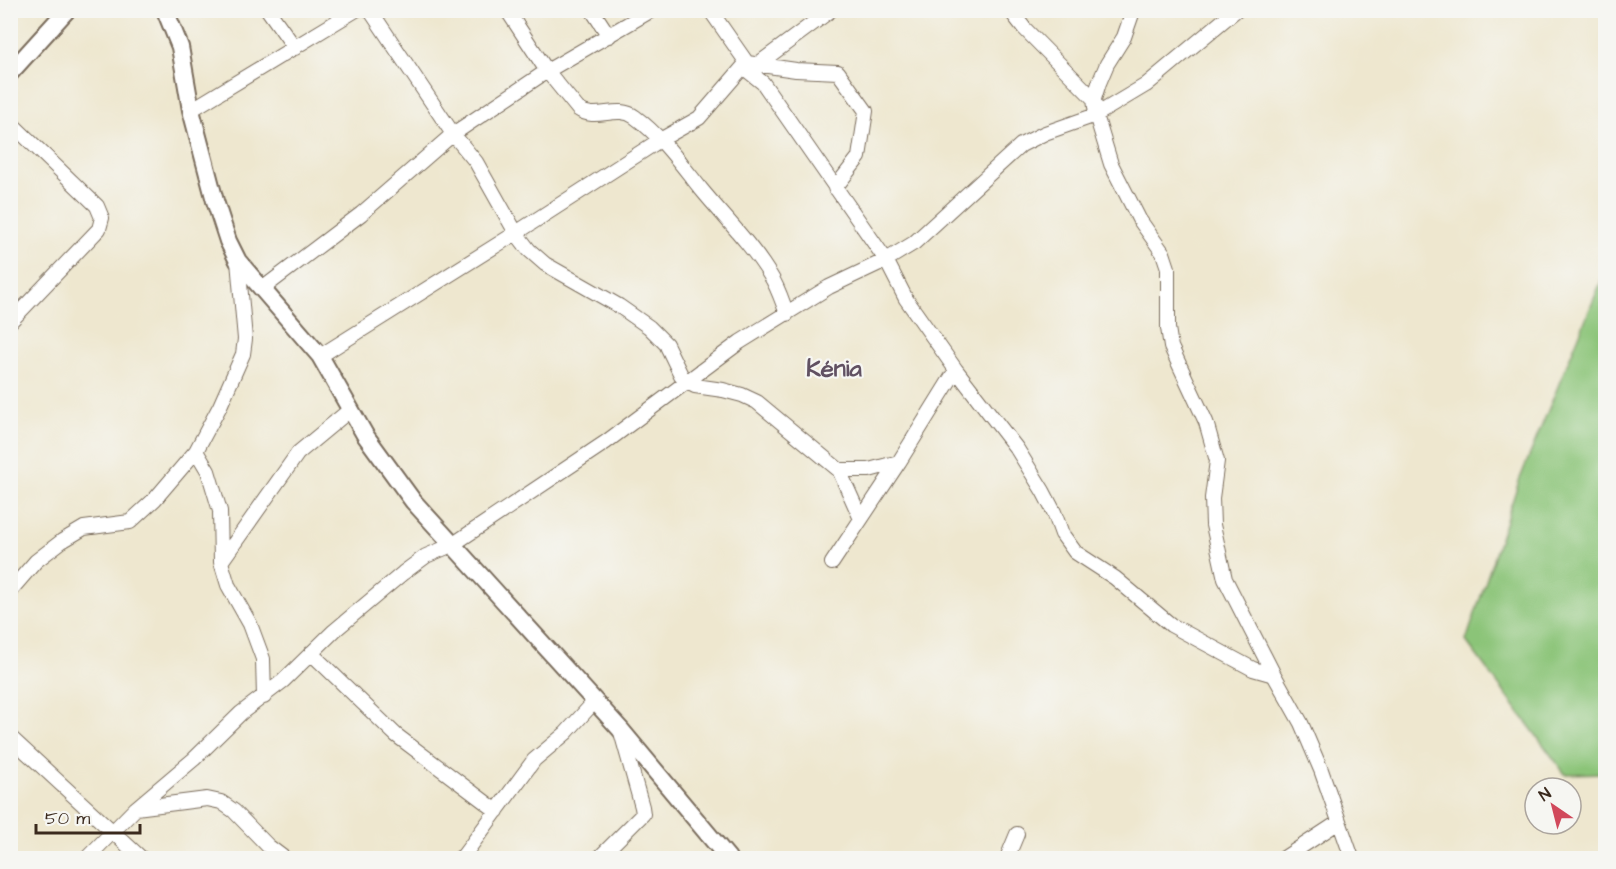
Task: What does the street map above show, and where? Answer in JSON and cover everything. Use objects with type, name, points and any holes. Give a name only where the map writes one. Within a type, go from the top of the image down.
[{"type":"street","points":[[10,74],[67,10]]},
{"type":"street","points":[[165,10],[180,47],[191,110],[215,201],[228,241],[238,261],[320,356],[365,435],[413,501],[621,730],[728,858]]},
{"type":"street","points":[[268,10],[295,48]]},
{"type":"street","points":[[191,110],[356,10]]},
{"type":"street","points":[[370,10],[453,134],[476,162],[516,233],[529,250],[545,264],[619,306],[649,327],[666,344],[681,375],[687,382],[695,386],[723,390],[757,402],[839,470],[861,519]]},
{"type":"street","points":[[507,10],[546,70],[578,109],[593,115],[615,111],[633,115],[660,140],[771,276],[787,314]]},
{"type":"street","points":[[592,10],[609,36]]},
{"type":"street","points":[[262,289],[361,214],[453,134],[546,70],[652,10]]},
{"type":"street","points":[[710,10],[747,63],[796,70],[838,72],[866,111],[859,157],[835,188]]},
{"type":"street","points":[[758,64],[831,10]]},
{"type":"street","points":[[1010,10],[1024,28],[1094,99]]},
{"type":"street","points":[[1130,10],[1132,14],[1124,37],[1107,64],[1094,99],[1096,115],[1111,164],[1140,219],[1163,253],[1168,268],[1168,328],[1171,347],[1206,422],[1217,461],[1212,498],[1213,525],[1225,579],[1301,723],[1352,858]]},
{"type":"street","points":[[87,858],[112,830],[194,759],[241,712],[264,697],[311,653],[403,573],[426,556],[452,545],[606,442],[740,342],[829,287],[886,260],[914,243],[1021,145],[1045,133],[1096,115],[1146,85],[1236,10]]},
{"type":"street","points":[[320,356],[660,140],[699,118],[743,67],[763,83],[886,260],[906,299],[956,370],[1017,449],[1043,491],[1062,534],[1075,552],[1115,578],[1171,625],[1253,669],[1274,675]]},
{"type":"street","points":[[10,122],[97,206],[102,218],[99,229],[10,322]]},
{"type":"street","points":[[10,591],[36,561],[84,528],[130,522],[155,499],[196,451],[220,406],[243,354],[245,339],[238,261]]},
{"type":"street","points":[[832,563],[956,370]]},
{"type":"street","points":[[221,562],[298,453],[351,409]]},
{"type":"street","points":[[196,451],[208,471],[220,511],[221,562],[228,585],[258,643],[263,659],[264,697]]},
{"type":"street","points":[[839,470],[869,470],[899,462]]},
{"type":"street","points":[[311,653],[396,735],[497,812]]},
{"type":"street","points":[[460,858],[497,812],[534,760],[566,733],[595,701]]},
{"type":"street","points":[[599,858],[643,814],[621,730]]},
{"type":"street","points":[[10,737],[141,858]]},
{"type":"street","points":[[136,808],[207,799],[220,802],[234,811],[268,846],[284,858]]},
{"type":"street","points":[[1284,858],[1340,822]]},
{"type":"street","points":[[1007,858],[1017,834]]},
{"type":"green space","points":[[1605,272],[1605,773],[1565,774],[1466,641],[1519,481]]},
{"type":"district","name":"Kénia","points":[[834,369]]}]
